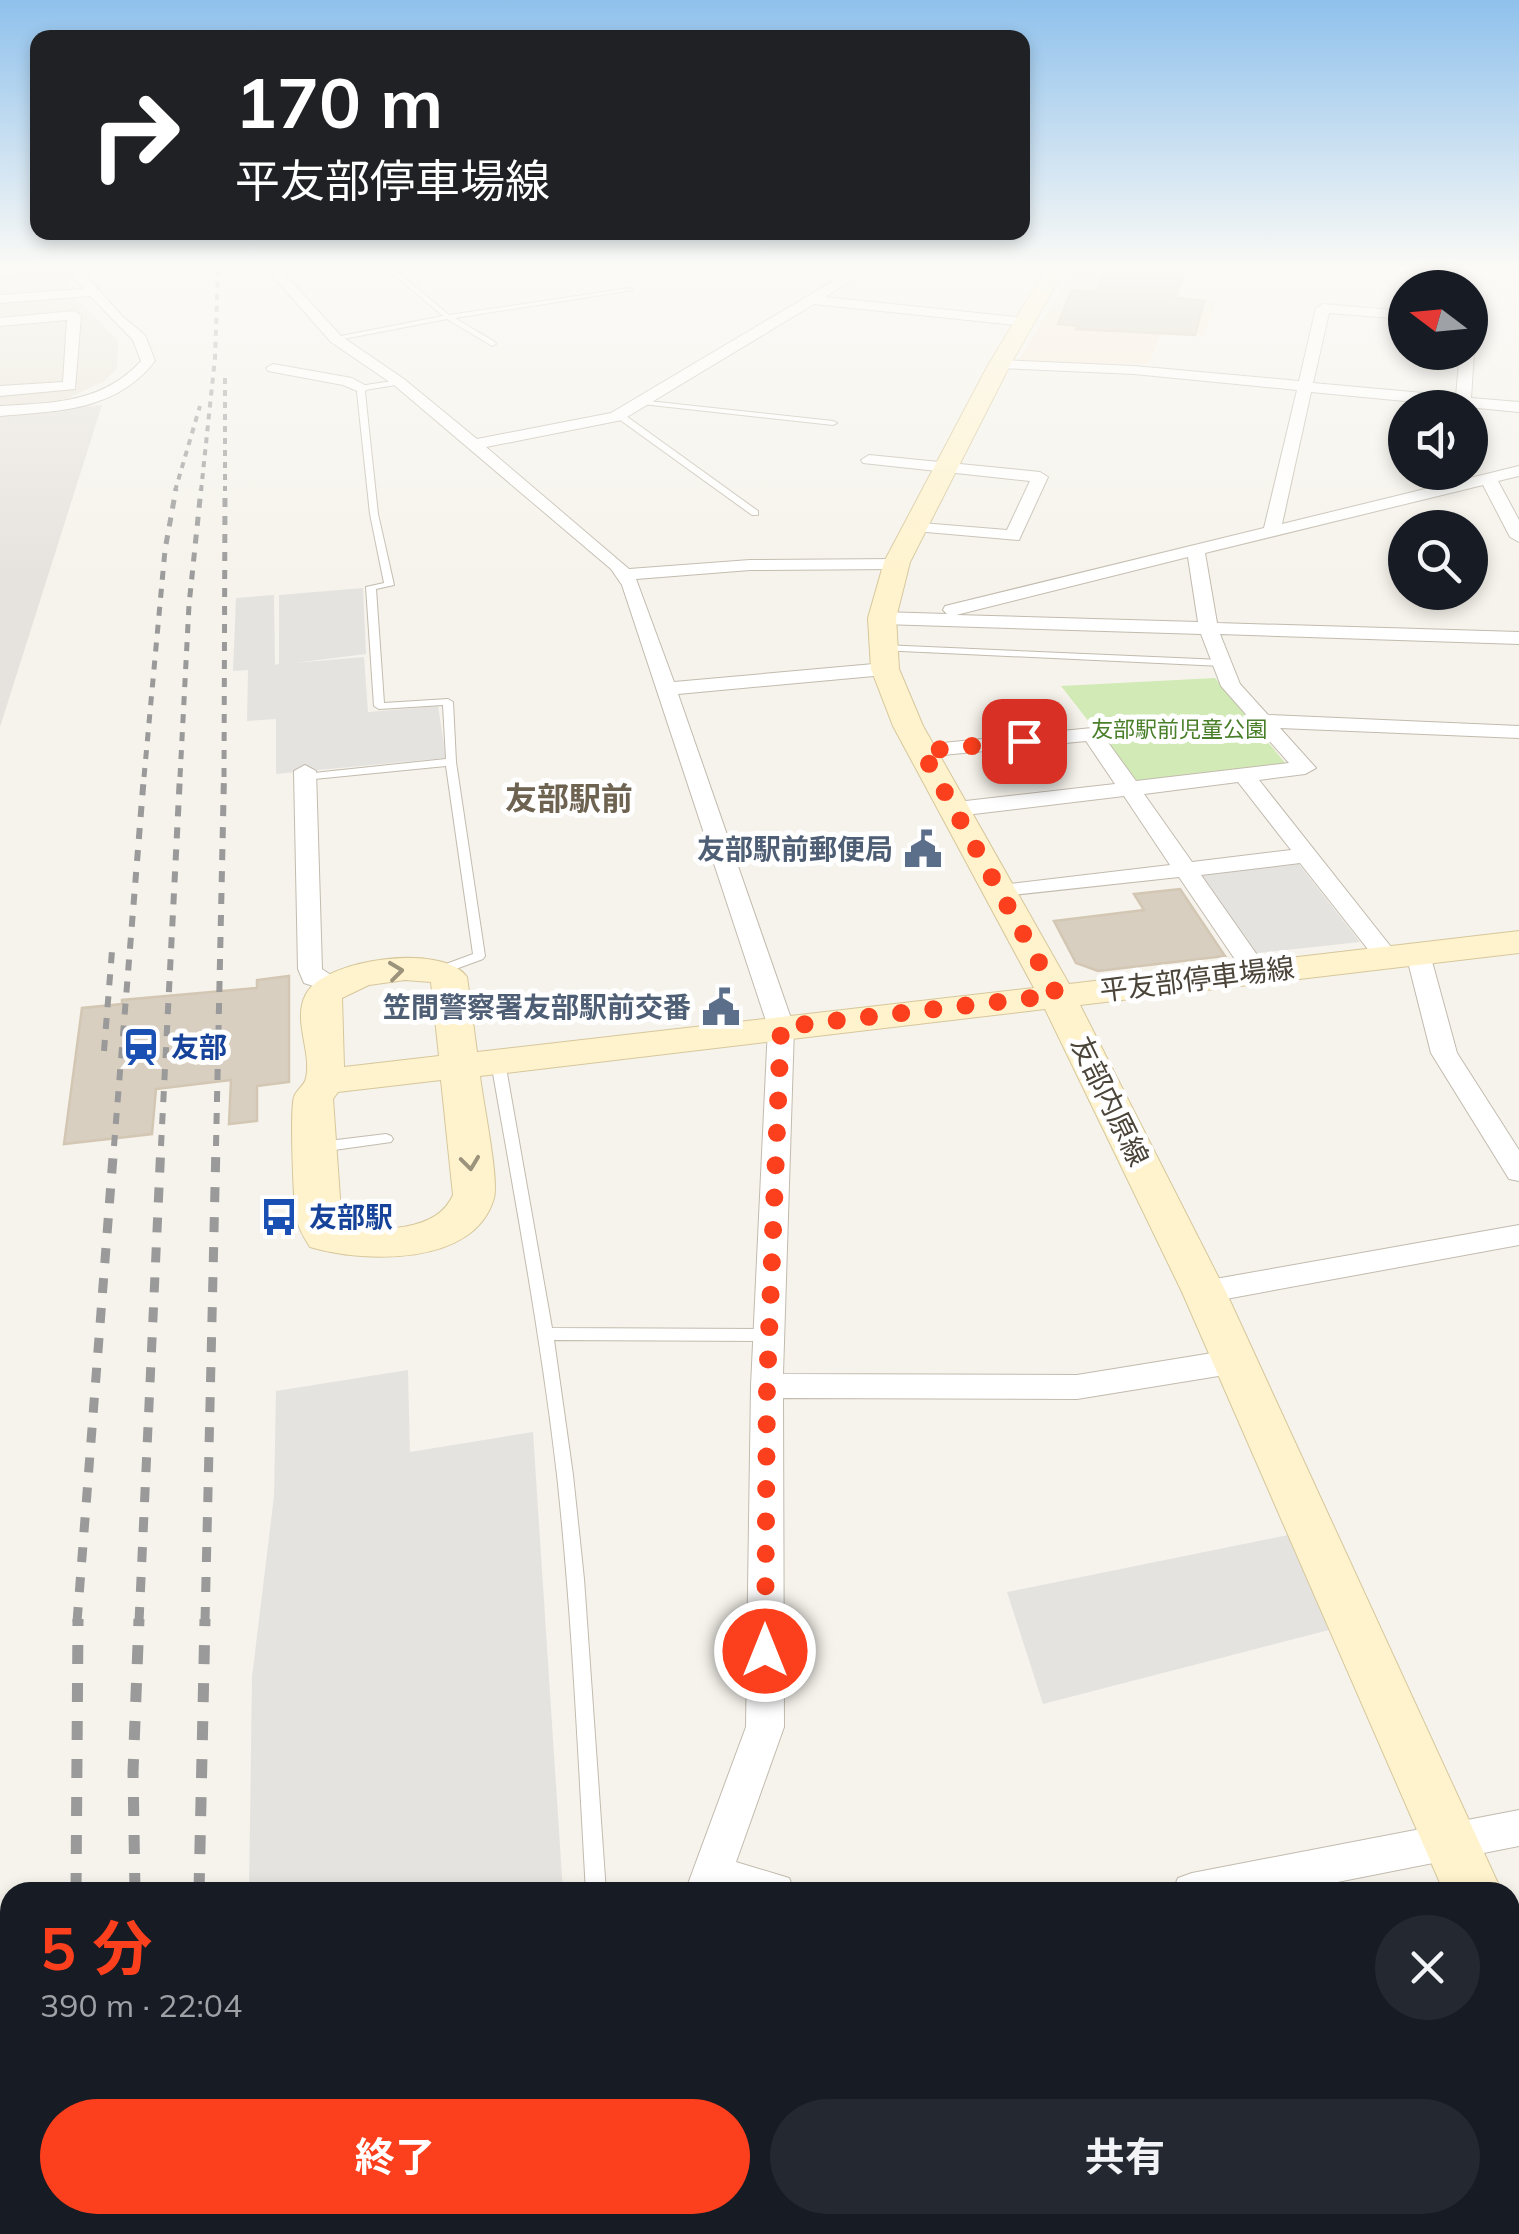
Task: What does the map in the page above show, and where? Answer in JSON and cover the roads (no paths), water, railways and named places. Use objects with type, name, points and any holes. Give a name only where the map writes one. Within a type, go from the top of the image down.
[{"type":"main road","name":"友部内原線","points":[[996,372],[896,564],[882,618],[884,658],[922,751],[1057,995],[1204,1292],[1469,1882]]},
{"type":"main road","name":"平友部停車場線","points":[[326,1082],[1519,942]]},
{"type":"main road","points":[[432,967],[448,977],[478,1064],[474,1195],[470,1208],[440,1233],[356,1244],[325,1237],[317,1216],[313,1098],[326,1082],[322,998],[331,984],[348,977],[432,967]]},
{"type":"street","points":[[0,391],[70,386],[71,372]]},
{"type":"street","points":[[0,410],[106,397],[131,384],[140,372]]},
{"type":"street","points":[[297,372],[347,381],[362,388]]},
{"type":"street","points":[[385,372],[624,574],[667,688],[781,1027],[767,1386],[765,1727],[708,1882]]},
{"type":"street","points":[[471,445],[618,416],[692,372]]},
{"type":"street","points":[[1157,372],[1388,395]]},
{"type":"street","points":[[1272,531],[1308,372]]},
{"type":"street","points":[[1488,404],[1519,407]]},
{"type":"street","points":[[869,460],[1040,477],[1013,536],[915,526]]},
{"type":"street","points":[[1519,471],[1488,478],[1519,537]]},
{"type":"street","points":[[940,619],[944,612],[1439,490]]},
{"type":"street","points":[[957,809],[1304,768],[1231,686],[1208,628],[1196,550]]},
{"type":"street","points":[[624,574],[750,565],[896,564]]},
{"type":"street","points":[[882,618],[1519,638]]},
{"type":"street","points":[[667,688],[884,658]]},
{"type":"street","points":[[1266,722],[1519,732]]},
{"type":"street","points":[[922,751],[1092,734],[1256,972]]},
{"type":"street","points":[[305,774],[310,969],[314,978],[331,984]]},
{"type":"street","points":[[1244,777],[1306,855],[1403,955],[1444,1052],[1519,1172]]},
{"type":"street","points":[[1002,892],[1306,855]]},
{"type":"street","points":[[1204,1292],[1519,1236]]},
{"type":"street","points":[[767,1386],[1076,1387],[1236,1362]]},
{"type":"street","points":[[1243,1882],[1519,1828]]},
{"type":"lane","points":[[399,382],[362,388],[374,514],[389,585],[371,587],[379,706],[448,702],[451,762],[479,956],[442,970]]},
{"type":"lane","points":[[642,402],[833,423]]},
{"type":"lane","points":[[618,416],[755,512]]},
{"type":"lane","points":[[884,658],[1222,663]]},
{"type":"lane","points":[[305,774],[451,762]]},
{"type":"lane","points":[[478,1064],[546,1334],[578,1620],[595,1882]]},
{"type":"lane","points":[[315,1148],[386,1139]]},
{"type":"lane","points":[[546,1334],[769,1335]]},
{"type":"railway","points":[[201,491],[213,372]]},
{"type":"railway","points":[[225,378],[225,489]]},
{"type":"railway","points":[[175,491],[200,406]]},
{"type":"railway","points":[[144,777],[165,550],[176,489]]},
{"type":"railway","points":[[180,777],[189,605],[201,489]]},
{"type":"railway","points":[[224,777],[225,489]]},
{"type":"railway","points":[[114,1146],[144,775]]},
{"type":"railway","points":[[161,1146],[180,775]]},
{"type":"railway","points":[[216,1146],[224,775]]},
{"type":"railway","points":[[104,1051],[112,951]]},
{"type":"railway","points":[[77,1622],[114,1144]]},
{"type":"railway","points":[[139,1622],[161,1144]]},
{"type":"railway","points":[[205,1622],[216,1144]]},
{"type":"railway","points":[[76,1882],[78,1619]]},
{"type":"railway","points":[[135,1882],[133,1772],[139,1619]]},
{"type":"railway","points":[[199,1882],[205,1619]]},
{"type":"place","name":"友部駅前郵便局","points":[[923,849]]},
{"type":"place","name":"笠間警察署友部駅前交番","points":[[721,1007]]},
{"type":"place","name":"友部","points":[[141,1047]]},
{"type":"place","name":"友部駅","points":[[279,1217]]},
{"type":"district","name":"友部駅前","points":[[569,799]]},
{"type":"park label","name":"友部駅前児童公園","points":[[1179,729]]}]
